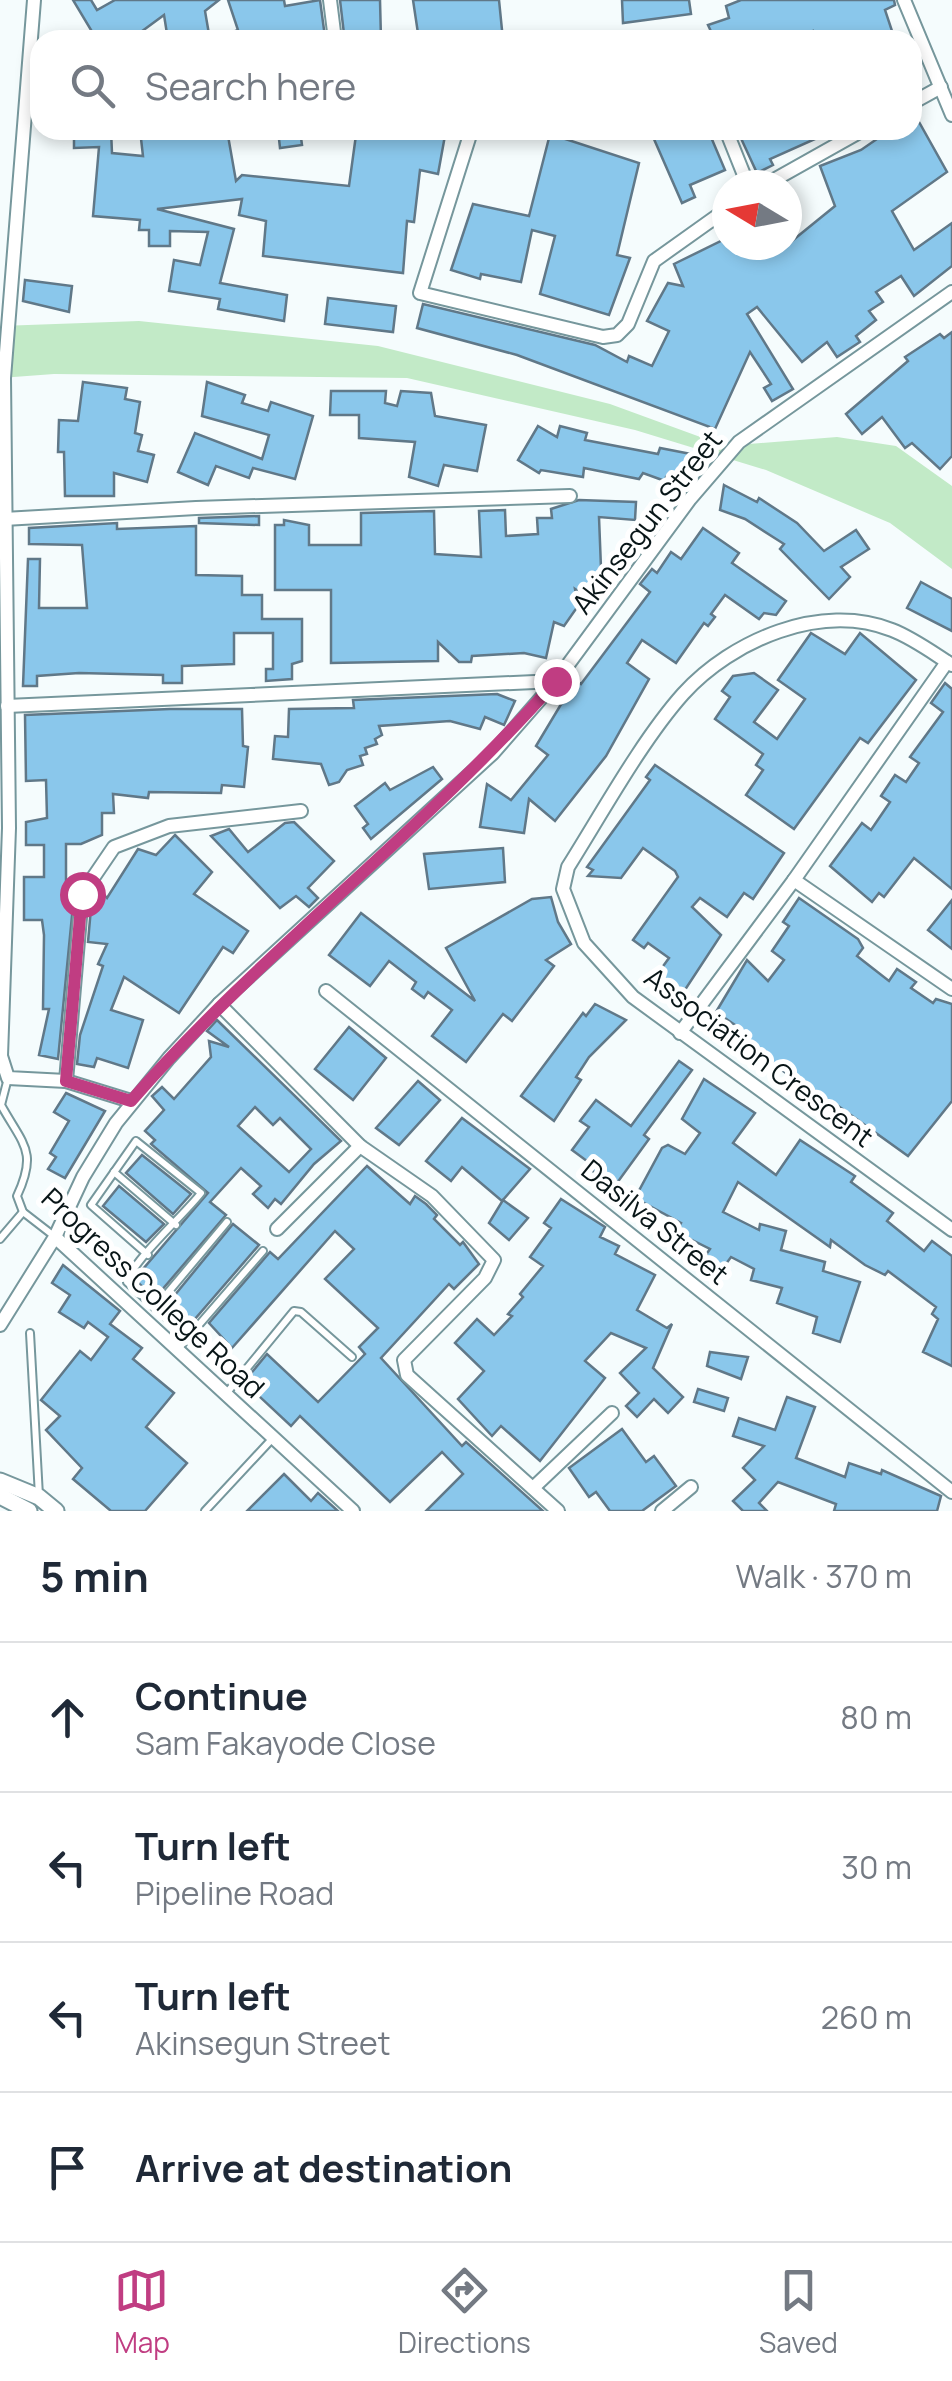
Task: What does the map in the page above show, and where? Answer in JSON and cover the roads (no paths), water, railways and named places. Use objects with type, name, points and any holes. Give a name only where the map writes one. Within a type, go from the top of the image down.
[{"type":"street","points":[[32,30],[34,0]]},
{"type":"street","points":[[330,0],[334,30]]},
{"type":"street","points":[[904,0],[917,30]]},
{"type":"street","points":[[922,42],[952,115]]},
{"type":"street","points":[[30,49],[4,378],[1,544],[7,706],[1,1056],[4,1078],[66,1081],[131,1101]]},
{"type":"street","points":[[922,97],[941,86]]},
{"type":"street","points":[[468,140],[420,293],[528,316],[604,338],[617,335],[628,324],[654,261],[712,220]]},
{"type":"street","points":[[730,140],[742,170]]},
{"type":"street","points":[[792,170],[846,140]]},
{"type":"street","points":[[0,269],[11,281]]},
{"type":"street","name":"Akinsegun Street","points":[[2,1317],[56,1236],[83,1177],[131,1101],[218,1004],[493,752],[556,681],[715,467],[739,442],[952,292]]},
{"type":"street","points":[[4,519],[196,508],[570,496]]},
{"type":"street","name":"Association Crescent","points":[[950,663],[893,630],[862,622],[800,624],[733,654],[681,696],[568,866],[564,889],[584,943],[633,997],[952,1230]]},
{"type":"street","points":[[680,1032],[950,663]]},
{"type":"street","points":[[7,706],[556,681]]},
{"type":"street","points":[[66,1081],[82,894],[114,847],[169,826],[301,811]]},
{"type":"street","points":[[794,880],[952,989]]},
{"type":"street","name":"Dasilva Street","points":[[326,992],[952,1492]]},
{"type":"street","points":[[218,1004],[360,1146],[432,1196],[494,1260],[485,1278],[404,1360],[407,1375],[558,1511]]},
{"type":"street","points":[[277,1229],[360,1146]]},
{"type":"street","name":"Progress College Road","points":[[56,1236],[354,1511]]},
{"type":"street","points":[[533,1488],[612,1413]]},
{"type":"street","points":[[0,1481],[35,1506]]},
{"type":"street","points":[[662,1511],[690,1487]]},
{"type":"street","points":[[0,1496],[56,1511]]},
{"type":"lane","name":"Progress College Road","points":[[4,1078],[1,1105],[25,1142],[30,1167],[17,1196],[23,1212],[56,1236]]},
{"type":"lane","points":[[148,1255],[91,1205],[136,1141],[201,1193],[176,1225],[148,1255],[130,1272],[127,1282],[188,1337]]},
{"type":"lane","points":[[114,1172],[176,1225]]},
{"type":"lane","points":[[0,1239],[23,1212]]},
{"type":"lane","points":[[156,1308],[227,1222]]},
{"type":"lane","points":[[177,1350],[263,1252]]},
{"type":"lane","points":[[225,1396],[294,1312],[301,1312],[352,1357]]},
{"type":"lane","points":[[30,1333],[35,1506]]},
{"type":"lane","points":[[206,1511],[272,1439]]}]
